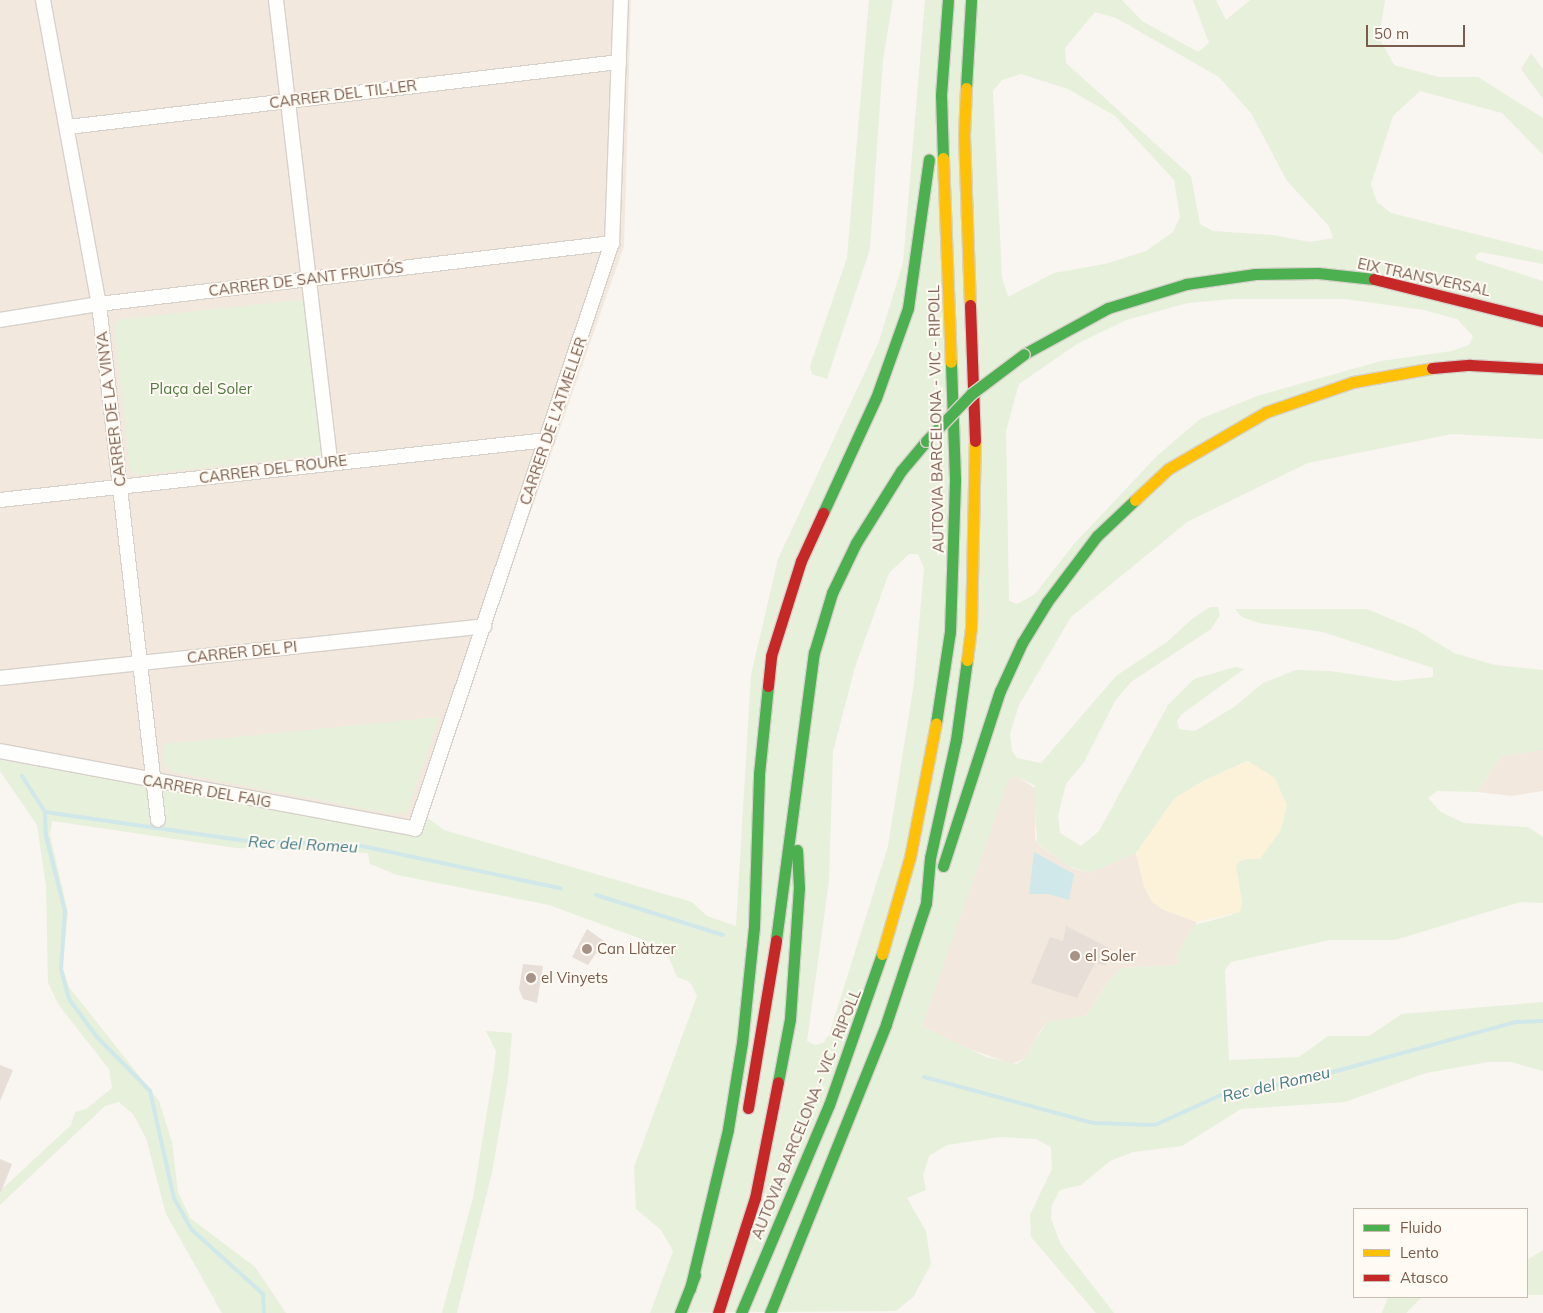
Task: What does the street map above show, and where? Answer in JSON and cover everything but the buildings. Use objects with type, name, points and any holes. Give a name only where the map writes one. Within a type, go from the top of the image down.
[{"type":"highway","name":"AUTOVIA BARCELONA - VIC - RIPOLL","points":[[741,1313],[829,1105],[873,986],[910,857],[937,716],[950,632],[955,479],[941,95],[948,0]]},
{"type":"highway","points":[[926,902],[930,858],[956,740],[971,628],[976,472],[964,135],[972,0]]},
{"type":"highway","points":[[690,1289],[728,1129],[742,1042],[754,927],[760,765],[771,656],[801,560],[879,391],[908,308],[927,192],[931,133],[941,95]]},
{"type":"highway","name":"EIX TRANSVERSAL","points":[[795,813],[806,700],[814,653],[832,593],[879,504],[926,441],[971,394],[1024,354],[1108,308],[1186,284],[1255,274],[1318,273],[1380,280],[1543,321]]},
{"type":"highway","points":[[770,1313],[886,1024],[926,902],[944,864],[1000,692],[1022,644],[1046,602],[1097,536],[1168,469],[1266,412],[1353,382],[1411,370],[1470,365],[1543,369]]},
{"type":"highway","points":[[744,1124],[769,997],[784,857],[795,813]]},
{"type":"highway","points":[[718,1313],[755,1198],[790,1019],[799,888],[795,813]]},
{"type":"highway","points":[[680,1313],[718,1219],[734,1162]]},
{"type":"street","name":"CARRER DE LA VINYA","points":[[43,0],[68,127],[99,304],[156,781],[158,820]]},
{"type":"street","points":[[276,0],[330,462]]},
{"type":"street","name":"CARRER DE L'ATMELLER","points":[[415,829],[612,243],[620,0]]},
{"type":"street","name":"CARRER DEL TIL·LER","points":[[68,127],[619,62]]},
{"type":"street","name":"CARRER DE SANT FRUITÓS","points":[[0,320],[99,304],[612,243]]},
{"type":"street","name":"CARRER DEL ROURE","points":[[0,500],[330,462],[547,440]]},
{"type":"street","name":"CARRER DEL PI","points":[[0,678],[484,626]]},
{"type":"street","name":"CARRER DEL FAIG","points":[[0,751],[415,829]]},
{"type":"shaded area","points":[[0,0],[631,0],[624,246],[417,836],[0,760]]},
{"type":"shaded area","points":[[1533,749],[1543,750],[1543,791],[1512,796],[1477,792],[1501,756]]},
{"type":"shaded area","points":[[1018,777],[1036,789],[1035,839],[1040,846],[1072,868],[1090,873],[1136,853],[1144,887],[1162,909],[1197,922],[1178,953],[1177,965],[1121,968],[1107,983],[1087,1015],[1043,1026],[1025,1058],[1012,1064],[961,1046],[922,1026],[1004,787],[1009,779]]},
{"type":"green space","points":[[869,0],[893,0],[883,60],[870,249],[827,379],[812,374],[810,366],[847,258]]},
{"type":"green space","points":[[925,0],[1122,0],[1142,21],[1198,52],[1209,43],[1193,0],[1216,0],[1226,20],[1250,0],[1385,0],[1379,38],[1394,65],[1439,77],[1478,77],[1543,118],[1543,155],[1502,113],[1420,91],[1393,116],[1371,184],[1377,202],[1391,213],[1543,251],[1543,264],[1480,252],[1475,256],[1477,260],[1543,281],[1543,439],[1452,434],[1308,463],[1187,522],[1071,617],[1019,705],[1010,734],[1012,751],[1017,758],[1041,763],[1116,676],[1167,642],[1192,619],[1210,607],[1218,607],[1220,615],[1211,629],[1131,682],[1115,701],[1084,762],[1066,784],[1058,816],[1060,833],[1081,846],[1099,831],[1168,705],[1194,679],[1235,667],[1244,669],[1182,714],[1177,721],[1179,729],[1195,731],[1234,707],[1263,683],[1296,670],[1330,671],[1396,681],[1433,677],[1433,668],[1323,632],[1259,623],[1242,617],[1235,609],[1367,609],[1415,629],[1454,653],[1495,665],[1543,670],[1543,750],[1501,756],[1477,792],[1437,791],[1428,798],[1441,812],[1464,823],[1528,827],[1543,837],[1543,903],[1520,902],[1395,940],[1330,940],[1231,962],[1225,970],[1229,1060],[1299,1057],[1328,1036],[1369,1036],[1402,1014],[1543,1002],[1543,1071],[1511,1062],[1488,1062],[1426,1073],[1345,1102],[1241,1109],[1182,1146],[1133,1152],[1110,1161],[1081,1185],[1060,1190],[1052,1205],[1051,1219],[1061,1245],[1114,1313],[1096,1313],[1031,1237],[1030,1215],[1052,1169],[1051,1147],[1036,1139],[1000,1137],[947,1145],[929,1156],[923,1176],[926,1190],[907,1198],[926,1231],[931,1264],[914,1296],[896,1311],[650,1313],[673,1251],[661,1230],[636,1209],[634,1167],[697,996],[690,982],[677,977],[667,953],[658,945],[549,905],[397,875],[370,864],[368,853],[236,848],[52,821],[50,835],[68,913],[62,968],[69,987],[159,1101],[172,1142],[178,1192],[190,1218],[255,1267],[286,1313],[222,1313],[166,1214],[146,1138],[133,1114],[119,1102],[105,1106],[0,1205],[0,1191],[71,1125],[75,1112],[86,1109],[112,1088],[109,1069],[58,1004],[48,982],[46,886],[37,825],[0,771],[0,760],[417,836],[424,815],[444,830],[692,902],[707,916],[736,926],[751,675],[778,559],[878,344],[903,263]],"holes":[[[1095,12],[1116,18],[1219,77],[1251,113],[1287,181],[1329,226],[1333,238],[1310,242],[1273,235],[1213,231],[1200,224],[1191,176],[1066,63],[1065,48]],[[1021,74],[1068,89],[1115,116],[1174,180],[1180,217],[1173,232],[1146,251],[1105,264],[1054,273],[1008,297],[1002,277],[993,91],[1002,80]],[[1233,299],[1345,299],[1424,310],[1457,319],[1473,336],[1469,345],[1452,351],[1381,361],[1260,395],[1200,419],[1157,456],[1074,544],[1035,594],[1017,604],[1009,601],[1006,431],[1019,384],[1077,344],[1126,320],[1188,303]],[[909,554],[918,554],[924,568],[914,683],[888,846],[829,1035],[823,1043],[815,1045],[807,1041],[829,881],[833,752],[855,667],[889,573]],[[1247,761],[1275,778],[1251,858],[1238,861],[1235,868],[1241,897],[1232,915],[1194,925],[1178,953],[1177,965],[1121,968],[1107,983],[1087,1015],[1046,1022],[1025,1058],[1017,1064],[986,1057],[922,1026],[1009,779],[1018,777],[1034,785],[1037,843],[1068,866],[1090,873],[1136,853],[1174,799],[1203,781]]]},
{"type":"green space","points":[[1531,53],[1543,69],[1543,99],[1521,69]]},
{"type":"green space","name":"Plaça del Soler","points":[[299,300],[306,302],[325,451],[321,455],[136,475],[130,469],[114,324],[121,319]]},
{"type":"green space","points":[[439,717],[407,812],[393,814],[172,772],[164,764],[164,744]]},
{"type":"green space","points":[[486,1031],[512,1033],[508,1080],[492,1173],[457,1313],[442,1313],[473,1198],[494,1068],[496,1051]]},
{"type":"green space","points":[[1543,1250],[1543,1295],[1528,1295],[1528,1259]]},
{"type":"green space","points":[[1388,1298],[1421,1298],[1406,1313],[1382,1313]]},
{"type":"sand","points":[[1248,761],[1275,778],[1287,805],[1281,830],[1260,859],[1242,859],[1236,865],[1242,902],[1240,912],[1197,922],[1162,909],[1152,902],[1144,887],[1136,853],[1174,799],[1203,781]]},
{"type":"water","points":[[1034,852],[1074,874],[1069,900],[1048,894],[1029,894]]},
{"type":"waterway","points":[[22,776],[45,812],[46,836],[65,911],[61,969],[69,999],[97,1037],[150,1091],[174,1198],[192,1230],[263,1294],[264,1313]]},
{"type":"waterway","name":"Rec del Romeu","points":[[45,812],[247,841],[357,845],[560,888]]},
{"type":"waterway","name":"Rec del Romeu","points":[[596,895],[723,935]]},
{"type":"waterway","name":"Rec del Romeu","points":[[924,1077],[1093,1123],[1155,1125],[1221,1095],[1300,1081],[1516,1022],[1543,1021]]},
{"type":"traffic: fast","points":[[943,158],[941,95],[948,0]]},
{"type":"traffic: fast","points":[[966,88],[971,0]]},
{"type":"traffic: fast","points":[[823,513],[876,398],[908,308],[929,159]]},
{"type":"traffic: fast","points":[[1024,354],[1108,308],[1186,284],[1255,274],[1318,273],[1374,279]]},
{"type":"traffic: fast","points":[[926,441],[971,394],[1024,354]]},
{"type":"traffic: fast","points":[[936,723],[950,632],[955,479],[951,362]]},
{"type":"traffic: fast","points":[[776,940],[814,653],[832,593],[856,543],[901,471],[926,441]]},
{"type":"traffic: fast","points":[[943,866],[1000,691],[1022,643],[1047,602],[1097,536],[1135,500]]},
{"type":"traffic: fast","points":[[770,1313],[886,1024],[926,903],[930,858],[956,740],[967,660]]},
{"type":"traffic: fast","points":[[690,1289],[728,1129],[742,1043],[754,927],[759,774],[768,686]]},
{"type":"traffic: fast","points":[[778,1082],[790,1019],[799,888],[797,850]]},
{"type":"traffic: fast","points":[[741,1313],[829,1105],[882,954]]},
{"type":"traffic: fast","points":[[680,1313],[695,1275]]},
{"type":"traffic: slow","points":[[966,88],[964,135],[970,305]]},
{"type":"traffic: slow","points":[[943,158],[951,362]]},
{"type":"traffic: slow","points":[[1135,500],[1168,469],[1266,412],[1353,382],[1432,368]]},
{"type":"traffic: slow","points":[[967,660],[971,628],[975,441]]},
{"type":"traffic: slow","points":[[882,954],[910,857],[936,723]]},
{"type":"traffic: jam","points":[[1374,279],[1543,321]]},
{"type":"traffic: jam","points":[[970,305],[975,441]]},
{"type":"traffic: jam","points":[[1432,368],[1470,365],[1543,369]]},
{"type":"traffic: jam","points":[[768,686],[771,656],[801,561],[823,513]]},
{"type":"traffic: jam","points":[[748,1108],[776,940]]},
{"type":"traffic: jam","points":[[718,1313],[755,1198],[778,1082]]},
{"type":"place","name":"Can Llàtzer","points":[[587,949]]},
{"type":"place","name":"el Soler","points":[[1075,956]]},
{"type":"place","name":"el Vinyets","points":[[531,978]]}]
